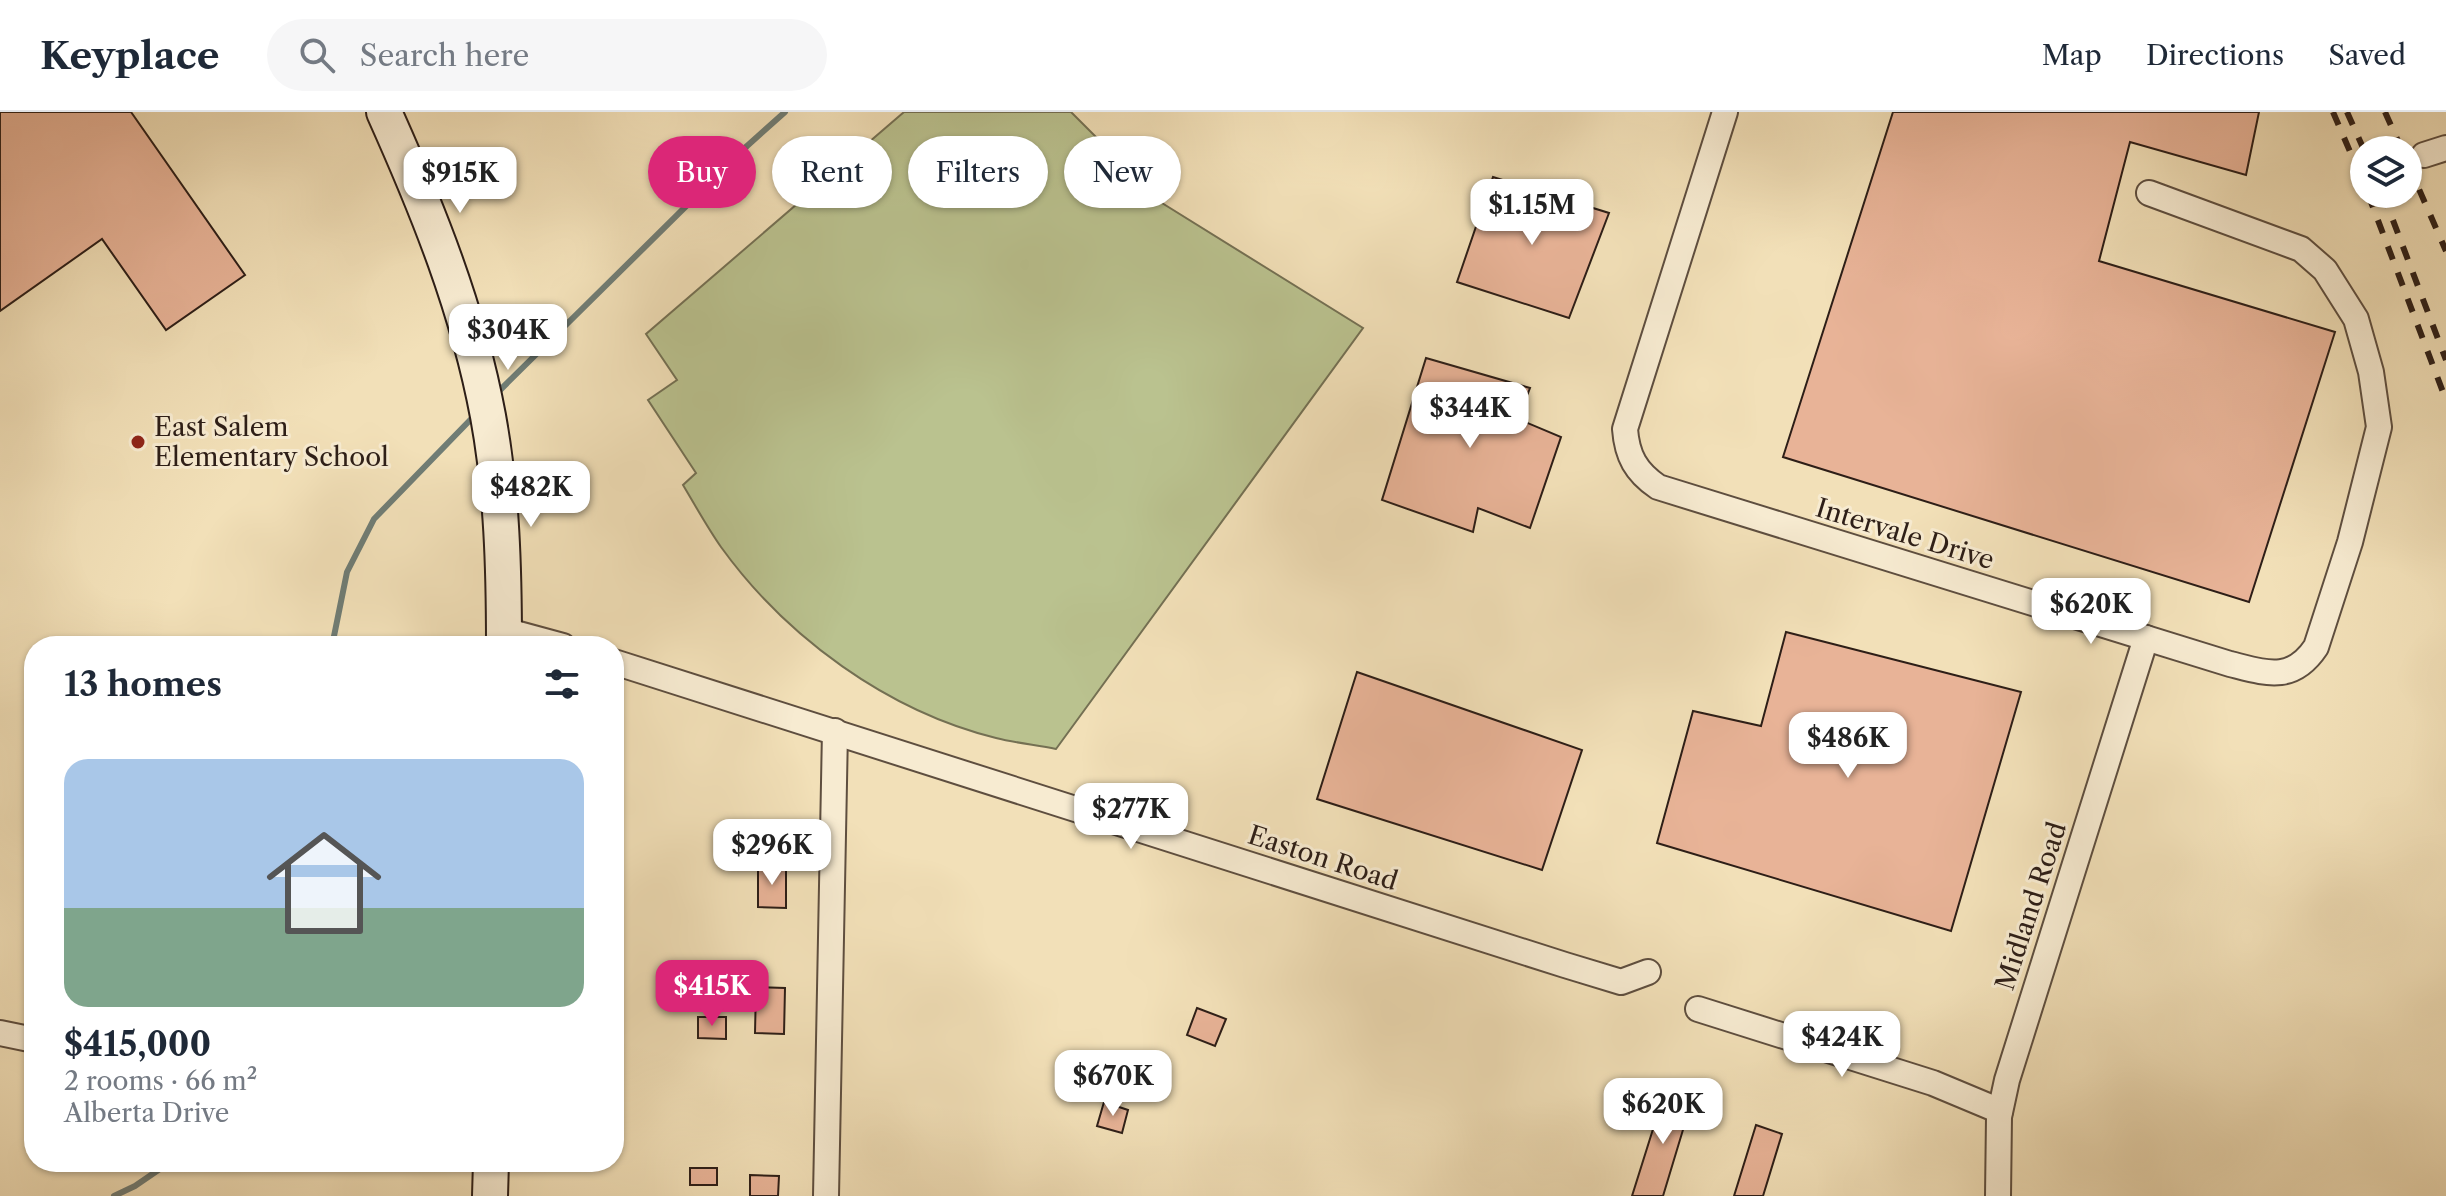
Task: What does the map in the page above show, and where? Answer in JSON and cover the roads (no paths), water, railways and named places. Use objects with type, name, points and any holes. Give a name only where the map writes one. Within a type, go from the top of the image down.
[{"type":"main road","points":[[384,112],[447,263],[471,341],[488,416],[503,544],[504,636]]},
{"type":"main road","points":[[490,1196],[491,1172]]},
{"type":"street","name":"Intervale Drive","points":[[1725,112],[1625,429],[1631,460],[1641,475],[1658,487],[2230,664],[2268,673],[2284,673],[2308,659],[2320,638],[2345,556],[2379,427],[2371,372],[2356,319],[2325,270],[2301,249],[2149,193]]},
{"type":"street","name":"Midland Road","points":[[1998,1196],[2000,1111],[2027,1011],[2146,638]]},
{"type":"street","name":"Easton Road","points":[[624,665],[1621,982],[1648,972]]},
{"type":"street","points":[[826,1196],[835,731]]},
{"type":"street","points":[[1698,1009],[1933,1083],[2000,1111]]},
{"type":"street","points":[[0,1033],[24,1038]]},
{"type":"waterway","points":[[495,395],[785,112]]},
{"type":"waterway","points":[[334,636],[347,572],[374,519],[475,415]]},
{"type":"waterway","points":[[114,1196],[155,1172]]},
{"type":"railway","points":[[2333,112],[2350,151]]},
{"type":"railway","points":[[2347,112],[2358,136]]},
{"type":"railway","points":[[2385,112],[2396,136]]},
{"type":"railway","points":[[2422,196],[2446,251]]},
{"type":"railway","points":[[2373,208],[2446,400]]},
{"type":"railway","points":[[2388,208],[2446,360]]},
{"type":"place","name":"East Salem Elementary School","points":[[138,442]]}]
